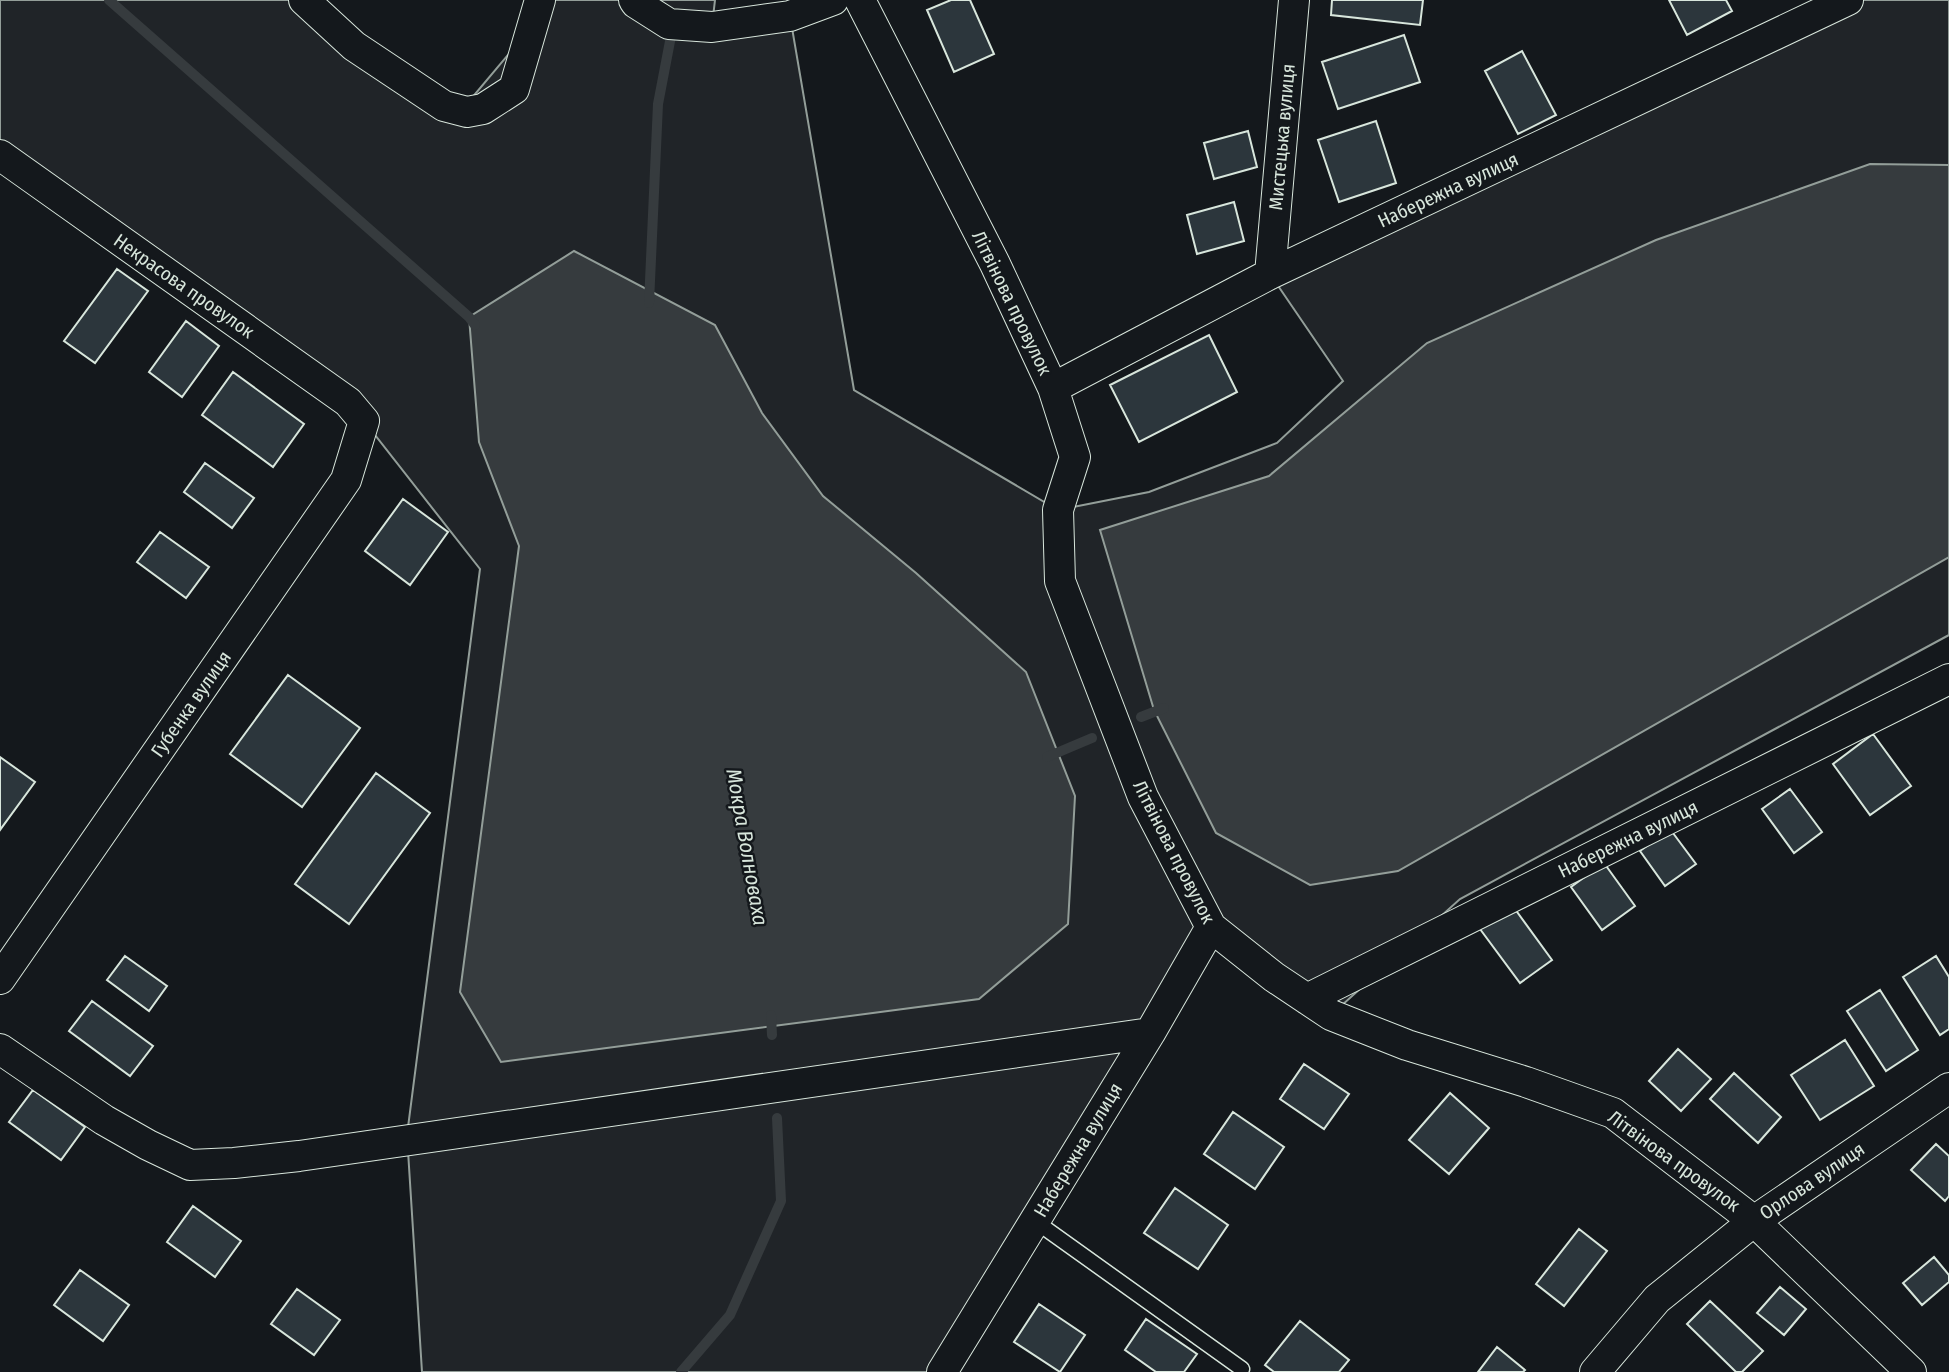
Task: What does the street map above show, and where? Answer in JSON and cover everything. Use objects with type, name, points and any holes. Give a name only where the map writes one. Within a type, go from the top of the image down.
[{"type":"street","points":[[304,0],[354,46],[444,106],[467,113],[484,109],[514,89],[540,0]]},
{"type":"street","points":[[634,0],[669,24],[712,27],[790,16],[833,0]]},
{"type":"street","name":"Літвінова провулок","points":[[860,0],[995,264],[1053,388],[1075,457],[1058,510],[1060,581],[1143,797],[1211,927],[1274,977],[1331,1015],[1407,1045],[1614,1113],[1754,1221],[1911,1372]]},
{"type":"street","name":"Мистецька вулиця","points":[[1270,274],[1294,0]]},
{"type":"street","name":"Набережна вулиця","points":[[1053,388],[1270,274],[1848,0]]},
{"type":"street","name":"Некрасова провулок","points":[[0,155],[348,402],[364,421]]},
{"type":"street","name":"Губенка вулиця","points":[[0,979],[346,480],[364,421]]},
{"type":"street","name":"Набережна вулиця","points":[[1307,999],[1949,679]]},
{"type":"street","name":"Набережна вулиця","points":[[942,1372],[1150,1033],[1211,927]]},
{"type":"street","points":[[0,1049],[104,1121],[190,1164],[234,1163],[299,1156],[1150,1033]]},
{"type":"street","name":"Орлова вулиця","points":[[1595,1372],[1657,1299],[1754,1221],[1949,1088]]},
{"type":"lane","points":[[1035,1221],[1242,1368]]},
{"type":"shaded area","points":[[0,0],[311,0],[455,118],[554,0],[715,0],[712,26],[790,16],[854,390],[1058,510],[1149,492],[1277,443],[1343,381],[1270,274],[1848,0],[1949,0],[1949,635],[1460,899],[1331,1015],[1211,928],[942,1372],[422,1372],[407,1135],[480,569],[364,421],[0,146]]},
{"type":"water","points":[[1870,164],[1949,165],[1949,557],[1398,871],[1310,885],[1216,833],[1154,710],[1100,530],[1269,476],[1427,343],[1656,240]]},
{"type":"water","points":[[574,251],[715,325],[762,413],[823,496],[916,573],[1026,672],[1075,796],[1068,924],[979,999],[501,1062],[460,992],[519,546],[479,442],[469,317]]},
{"type":"building","points":[[951,0],[970,0],[994,54],[954,72],[927,10]]},
{"type":"building","points":[[1332,0],[1423,0],[1420,25],[1331,15]]},
{"type":"building","points":[[1669,0],[1726,0],[1732,11],[1687,35]]},
{"type":"building","points":[[1404,35],[1420,82],[1338,109],[1322,62]]},
{"type":"building","points":[[1522,51],[1556,115],[1518,134],[1485,71]]},
{"type":"building","points":[[1376,121],[1396,183],[1339,202],[1318,140]]},
{"type":"building","points":[[1248,131],[1257,167],[1214,179],[1204,143]]},
{"type":"building","points":[[1234,202],[1244,241],[1197,254],[1187,215]]},
{"type":"building","points":[[117,269],[148,291],[95,363],[64,341]]},
{"type":"building","points":[[186,321],[219,346],[182,397],[149,372]]},
{"type":"building","points":[[1209,335],[1237,392],[1139,442],[1110,385]]},
{"type":"building","points":[[233,372],[304,424],[273,467],[202,415]]},
{"type":"building","points":[[205,463],[254,498],[232,528],[184,492]]},
{"type":"building","points":[[403,499],[448,532],[410,585],[365,551]]},
{"type":"building","points":[[160,532],[209,567],[186,598],[137,562]]},
{"type":"building","points":[[288,675],[360,728],[302,807],[230,754]]},
{"type":"building","points":[[1873,734],[1911,786],[1870,815],[1833,764]]},
{"type":"building","points":[[0,757],[35,782],[0,830]]},
{"type":"building","points":[[376,773],[430,813],[349,924],[295,884]]},
{"type":"building","points":[[1790,789],[1822,832],[1794,853],[1762,809]]},
{"type":"building","points":[[1670,829],[1696,864],[1665,886],[1640,851]]},
{"type":"building","points":[[1604,863],[1635,906],[1602,930],[1571,887]]},
{"type":"building","points":[[1512,905],[1552,960],[1520,983],[1480,929]]},
{"type":"building","points":[[125,956],[167,986],[149,1011],[107,980]]},
{"type":"building","points":[[1936,956],[1949,977],[1949,1029],[1940,1035],[1903,977]]},
{"type":"building","points":[[1880,990],[1918,1050],[1886,1071],[1847,1011]]},
{"type":"building","points":[[92,1001],[153,1046],[130,1076],[69,1031]]},
{"type":"building","points":[[1845,1040],[1874,1086],[1820,1120],[1791,1075]]},
{"type":"building","points":[[1678,1049],[1711,1079],[1681,1111],[1649,1081]]},
{"type":"building","points":[[1304,1064],[1349,1094],[1324,1129],[1280,1099]]},
{"type":"building","points":[[1734,1073],[1781,1117],[1758,1143],[1710,1099]]},
{"type":"building","points":[[33,1090],[85,1127],[61,1160],[9,1122]]},
{"type":"building","points":[[1450,1093],[1489,1128],[1449,1174],[1409,1140]]},
{"type":"building","points":[[1233,1112],[1284,1147],[1255,1189],[1204,1154]]},
{"type":"building","points":[[1936,1144],[1949,1156],[1949,1196],[1945,1201],[1911,1170]]},
{"type":"building","points":[[1175,1188],[1228,1225],[1198,1269],[1144,1233]]},
{"type":"building","points":[[193,1206],[241,1241],[215,1277],[167,1242]]},
{"type":"building","points":[[1579,1229],[1607,1251],[1564,1306],[1536,1284]]},
{"type":"building","points":[[1934,1257],[1949,1275],[1949,1282],[1922,1305],[1903,1283]]},
{"type":"building","points":[[80,1270],[129,1305],[103,1341],[54,1305]]},
{"type":"building","points":[[1780,1287],[1806,1309],[1784,1335],[1757,1313]]},
{"type":"building","points":[[297,1289],[340,1320],[314,1355],[271,1324]]},
{"type":"building","points":[[1710,1301],[1763,1351],[1742,1372],[1736,1372],[1687,1324]]},
{"type":"building","points":[[1039,1304],[1085,1335],[1060,1372],[1014,1342]]},
{"type":"building","points":[[1146,1319],[1197,1354],[1184,1372],[1156,1372],[1125,1350]]},
{"type":"building","points":[[1300,1321],[1349,1360],[1339,1372],[1274,1372],[1265,1365]]},
{"type":"building","points":[[1497,1347],[1525,1370],[1478,1372]]},
{"type":"waterway","points":[[109,0],[475,325]]},
{"type":"waterway","points":[[649,303],[658,104],[671,36]]},
{"type":"waterway","points":[[1141,717],[1164,708]]},
{"type":"waterway","points":[[1047,757],[1092,738]]},
{"type":"waterway","name":"Мокра Волноваха","points":[[771,1015],[772,1035]]},
{"type":"waterway","name":"Мокра Волноваха","points":[[681,1372],[730,1315],[781,1201],[777,1118]]}]
